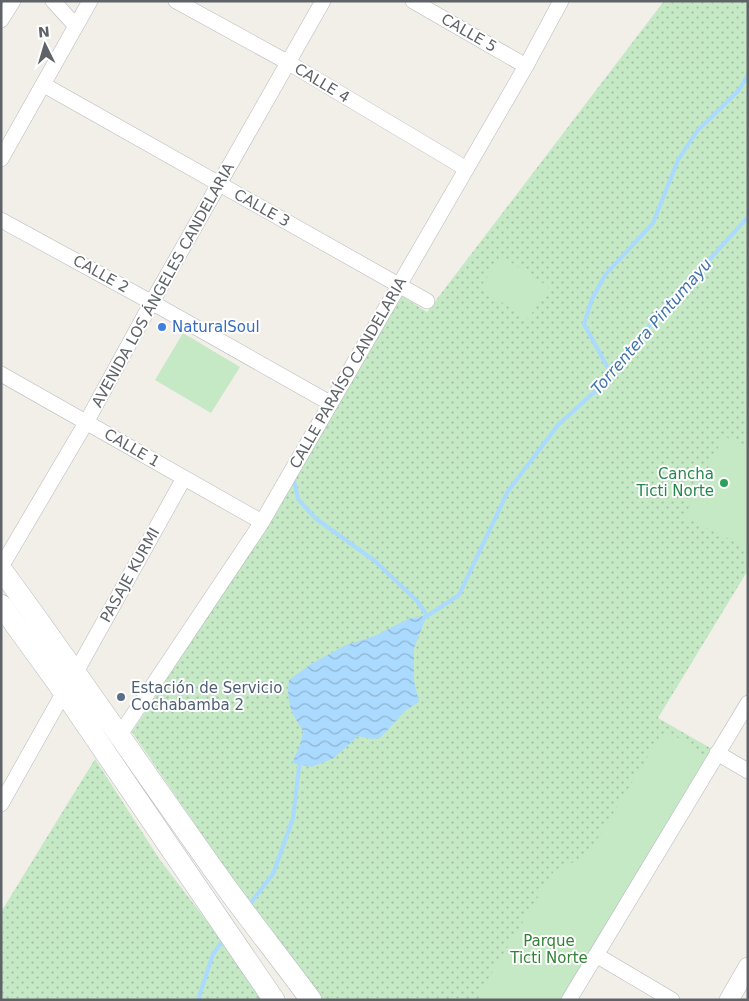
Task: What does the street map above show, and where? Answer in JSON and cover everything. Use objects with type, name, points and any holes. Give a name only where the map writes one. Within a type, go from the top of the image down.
[{"type":"main road","points":[[1,568],[231,893],[311,1000]]},
{"type":"main road","points":[[1,604],[64,692],[274,1000]]},
{"type":"street","points":[[1,20],[13,1]]},
{"type":"street","points":[[53,1],[76,25]]},
{"type":"street","points":[[1,159],[6,141],[44,85],[90,1]]},
{"type":"street","name":"CALLE 4","points":[[176,1],[289,63],[466,168]]},
{"type":"street","name":"AVENIDA LOS ÁNGELES CANDELARIA","points":[[1,568],[87,421],[152,302],[323,1]]},
{"type":"street","name":"CALLE 5","points":[[413,1],[526,66]]},
{"type":"street","name":"CALLE PARAÍSO CANDELARIA","points":[[119,736],[262,522],[526,66],[561,1]]},
{"type":"street","name":"CALLE 3","points":[[44,85],[427,301]]},
{"type":"street","name":"CALLE 2","points":[[1,220],[152,302],[330,403]]},
{"type":"street","name":"CALLE 1","points":[[1,374],[87,421],[262,522]]},
{"type":"street","name":"PASAJE KURMI","points":[[76,672],[184,478]]},
{"type":"street","points":[[1,804],[64,692]]},
{"type":"street","points":[[570,1000],[748,703]]},
{"type":"street","points":[[717,753],[748,771]]},
{"type":"street","points":[[596,955],[672,1000]]},
{"type":"street","points":[[729,1000],[748,967]]},
{"type":"green space","points":[[664,1],[748,1],[748,570],[658,718],[712,749],[560,1000],[322,1000],[266,928],[132,732],[268,525],[402,296],[427,312]]},
{"type":"green space","points":[[501,256],[549,287],[528,319],[480,288]]},
{"type":"green space","points":[[183,333],[240,367],[211,413],[155,380]]},
{"type":"green space","name":"Cancha Ticti Norte","points":[[724,436],[748,448],[748,548],[684,517]]},
{"type":"green space","name":"Parque Ticti Norte","points":[[666,733],[672,734],[708,758],[560,1000],[487,1000],[481,996],[480,992],[554,871],[587,856],[661,735]]},
{"type":"green space","points":[[95,759],[160,860],[242,967],[262,1000],[1,1000],[1,912]]},
{"type":"water","points":[[427,615],[414,648],[414,681],[419,702],[406,710],[380,738],[371,739],[358,736],[334,758],[311,767],[292,763],[300,745],[303,731],[290,707],[288,695],[289,680],[311,664],[346,645],[375,636],[408,619]]},
{"type":"waterway","points":[[609,370],[584,324],[592,299],[605,275],[653,223],[678,160],[697,131],[739,90],[748,75]]},
{"type":"waterway","name":"Torrentera Pintumayu","points":[[424,618],[459,595],[508,491],[558,425],[602,385],[609,370],[748,217]]},
{"type":"waterway","points":[[294,480],[298,499],[315,518],[375,561],[417,601],[427,615]]},
{"type":"waterway","name":"Torrentera Pintumayu","points":[[249,905],[273,874],[293,818],[300,759]]},
{"type":"waterway","name":"Torrentera Pintumayu","points":[[198,1000],[213,954],[224,939]]},
{"type":"place","name":"NaturalSoul","points":[[162,327]]},
{"type":"place","name":"Cancha Ticti Norte","points":[[724,483]]},
{"type":"place","name":"Estación de Servicio Cochabamba 2","points":[[121,697]]}]
